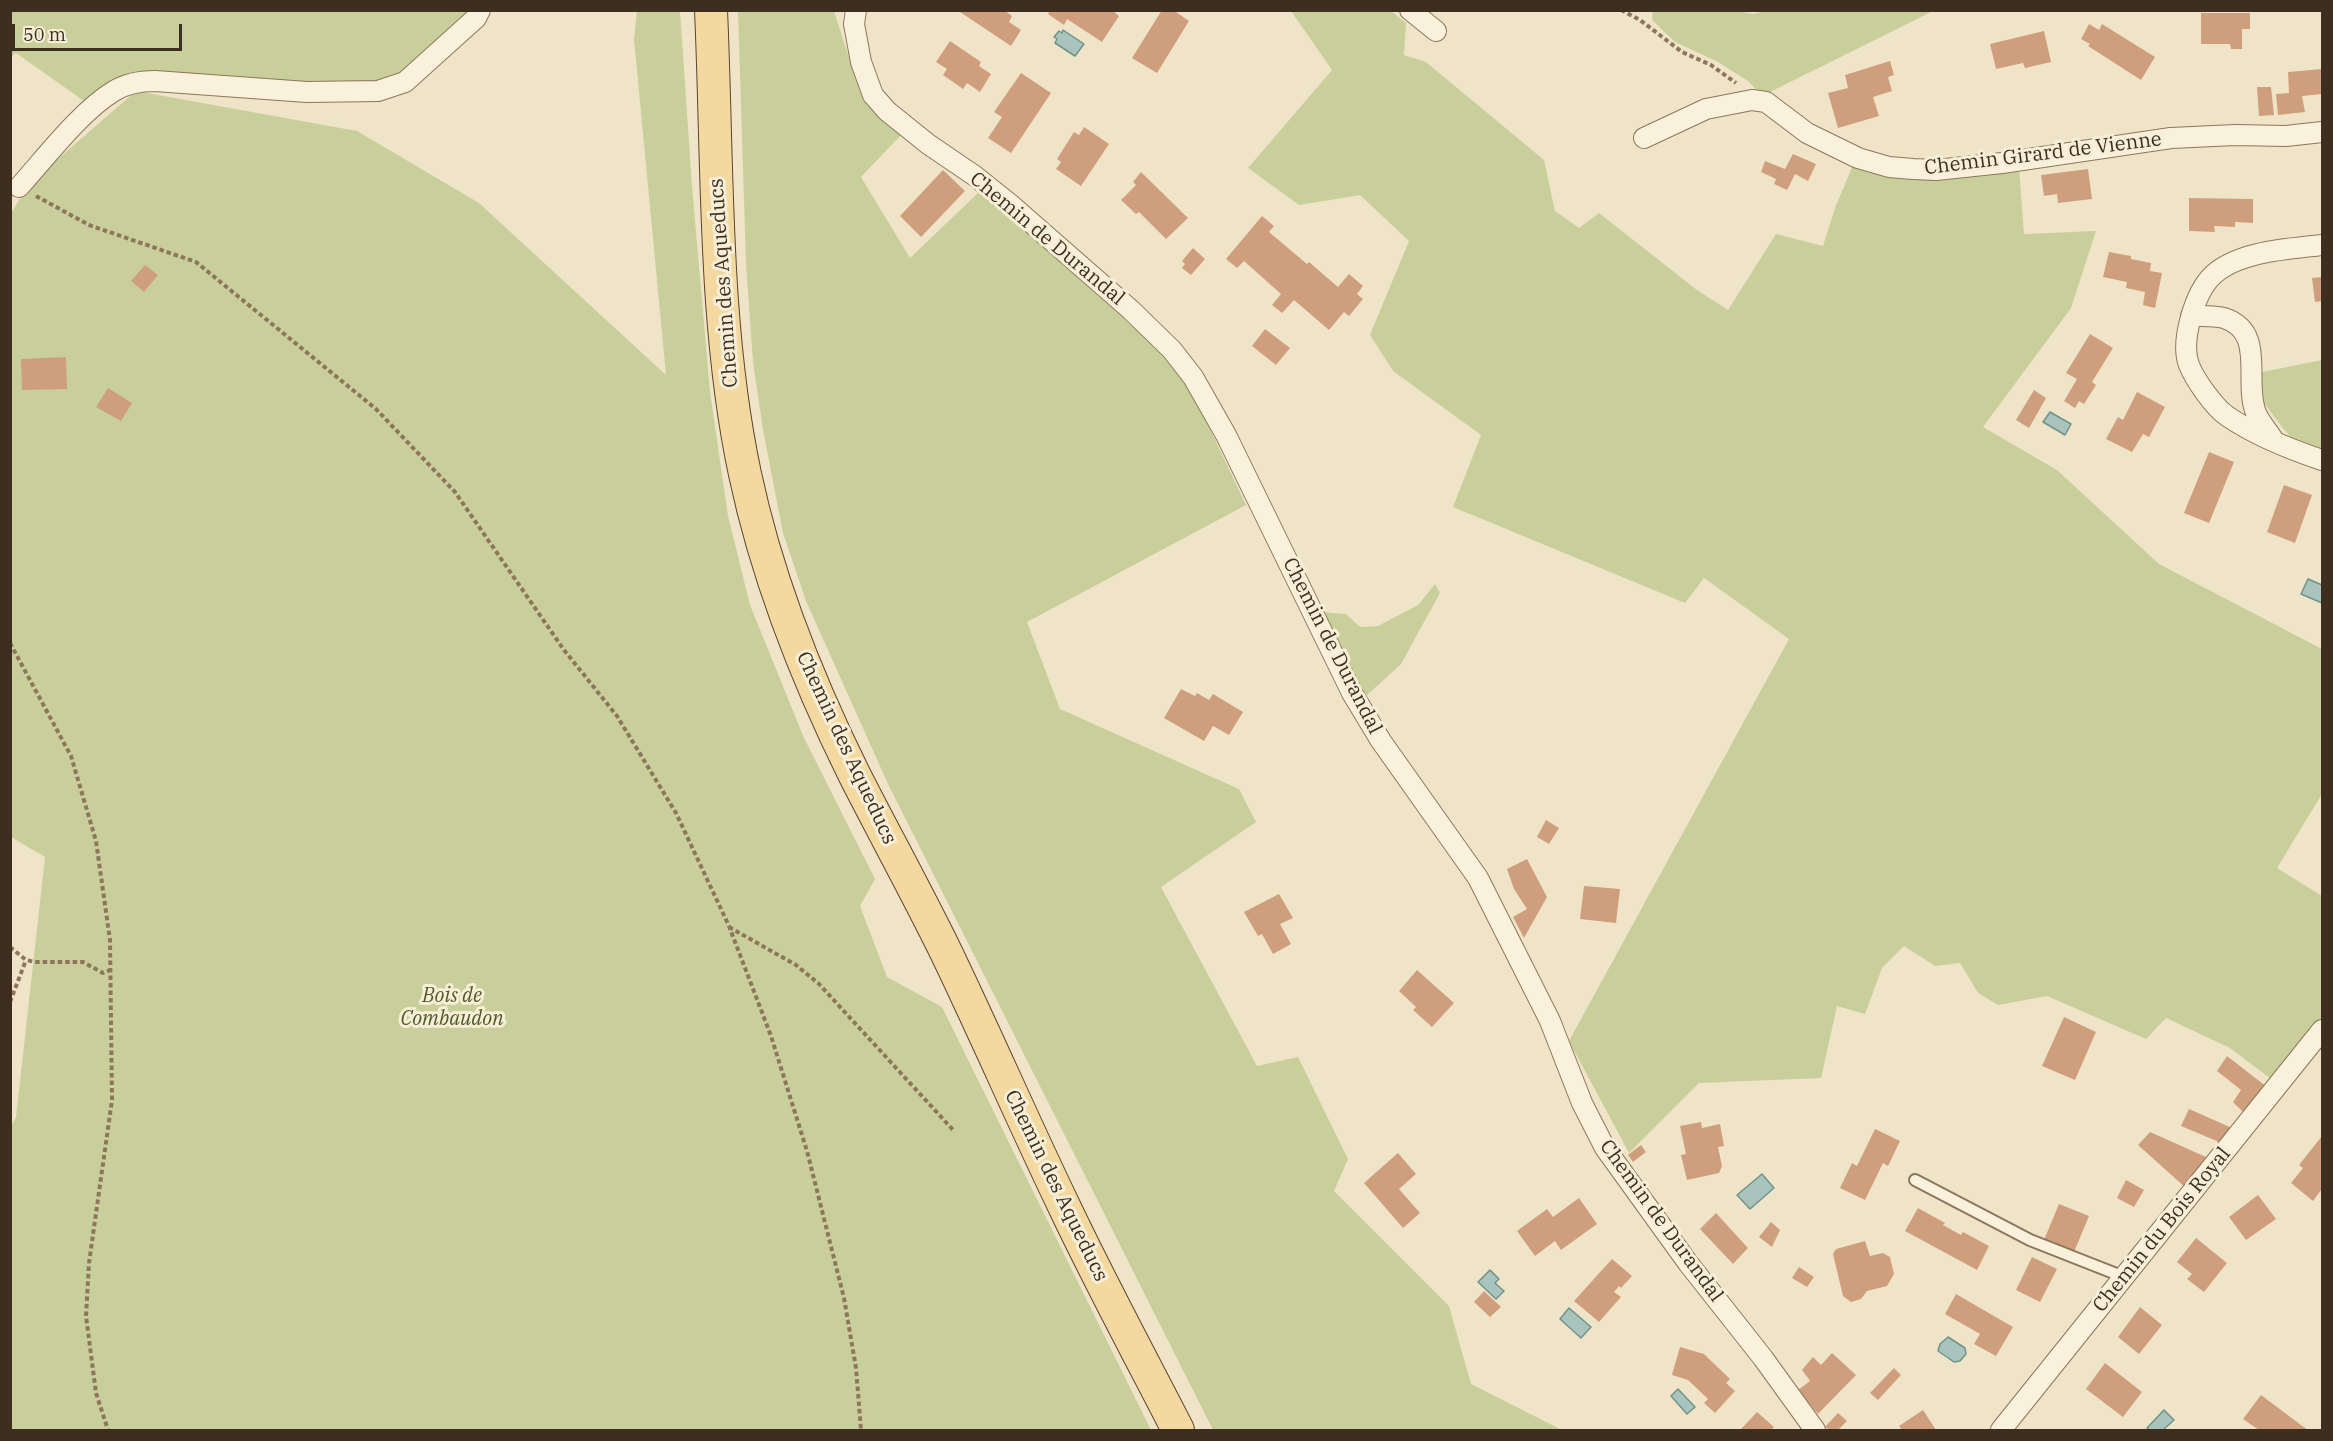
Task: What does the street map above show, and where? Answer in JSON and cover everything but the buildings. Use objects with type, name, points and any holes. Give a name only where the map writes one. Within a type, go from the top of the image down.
[{"type":"main road","name":"Chemin des Aqueducs","points":[[711,10],[718,211],[735,421],[745,475],[773,580],[813,685],[849,762],[945,950],[1065,1208],[1178,1431]]},
{"type":"street","points":[[19,187],[75,125],[97,105],[115,90],[138,81],[307,92],[378,91],[405,82],[476,18],[480,10]]},
{"type":"street","name":"Chemin de Durandal","points":[[856,10],[854,24],[861,63],[873,95],[887,111],[1010,204],[1147,326],[1172,350],[1192,377],[1226,435],[1352,693],[1381,741],[1478,878],[1550,1021],[1582,1103],[1605,1148],[1688,1263],[1763,1358],[1815,1431]]},
{"type":"street","points":[[1410,10],[1436,31]]},
{"type":"street","points":[[1644,138],[1706,109],[1752,100]]},
{"type":"street","name":"Chemin Girard de Vienne","points":[[1752,100],[1766,102],[1807,133],[1858,158],[1888,167],[1913,169],[1936,170],[2002,163],[2171,138],[2286,136],[2322,132]]},
{"type":"street","points":[[2322,245],[2285,249],[2246,257],[2213,275],[2196,300],[2187,332],[2188,363],[2203,389],[2225,415],[2277,444],[2322,460]]},
{"type":"street","points":[[2191,316],[2223,318],[2242,328],[2252,352],[2252,395],[2256,413],[2277,444]]},
{"type":"street","name":"Chemin du Bois Royal","points":[[2001,1431],[2322,1030]]},
{"type":"lane","points":[[1915,1180],[2030,1240],[2124,1277]]},
{"type":"path","points":[[1621,10],[1640,20],[1682,52],[1729,76],[1752,100]]},
{"type":"path","points":[[19,187],[89,225],[196,262],[376,409],[455,492],[564,650],[617,716],[676,813],[729,926],[771,1036],[807,1151],[844,1298],[856,1368],[861,1431]]},
{"type":"path","points":[[10,643],[71,756],[96,841],[110,940],[112,1100],[89,1263],[86,1316],[96,1393],[108,1431]]},
{"type":"path","points":[[729,926],[796,965],[819,984],[954,1131]]},
{"type":"path","points":[[10,947],[26,960],[83,962],[103,973],[110,970]]},
{"type":"path","points":[[10,1002],[26,960]]},
{"type":"green space","points":[[1653,10],[1731,10],[1754,14],[1767,10],[1933,11],[1762,96],[1748,81],[1716,61],[1675,42],[1652,20]]},
{"type":"green space","points":[[11,11],[468,11],[465,18],[404,72],[373,87],[130,74],[108,82],[84,101],[16,53],[11,57]]},
{"type":"green space","name":"Bois de Combaudon","points":[[637,11],[680,11],[710,392],[728,516],[750,605],[804,738],[875,879],[860,906],[887,977],[942,1007],[1151,1430],[11,1430],[10,1129],[16,1117],[45,857],[11,837],[11,213],[30,183],[136,91],[357,131],[479,203],[666,375],[634,39]]},
{"type":"green space","points":[[738,11],[834,11],[859,89],[867,105],[901,135],[861,177],[910,258],[980,191],[1157,348],[1184,382],[1201,410],[1246,505],[1027,622],[1060,709],[1239,789],[1256,822],[1161,887],[1257,1066],[1298,1057],[1348,1159],[1334,1191],[1449,1306],[1471,1384],[1562,1430],[1213,1430],[888,784],[806,601],[783,533],[763,430],[753,362],[746,264]]},
{"type":"green space","points":[[1291,11],[1391,11],[1406,23],[1404,55],[1426,62],[1544,160],[1555,211],[1579,228],[1599,213],[1697,290],[1728,310],[1776,234],[1823,246],[1835,208],[1853,165],[2019,168],[2024,234],[2096,231],[2071,308],[1983,427],[2057,470],[2159,564],[2322,649],[2322,794],[2277,868],[2322,896],[2322,1023],[2275,1082],[2230,1048],[2166,1018],[2146,1039],[2047,996],[1998,1005],[1978,993],[1960,963],[1935,966],[1904,946],[1882,968],[1865,1014],[1837,1006],[1821,1078],[1699,1083],[1629,1153],[1569,1041],[1789,639],[1704,578],[1685,603],[1453,507],[1481,435],[1393,371],[1370,335],[1409,241],[1360,195],[1299,205],[1248,168],[1332,70]]},
{"type":"green space","points":[[2322,360],[2322,450],[2293,440],[2282,427],[2264,403],[2257,373]]},
{"type":"green space","points":[[1435,584],[1440,593],[1401,664],[1366,696],[1321,612],[1346,614],[1360,627],[1378,626],[1418,605]]},
{"type":"water","points":[[1063,30],[1084,44],[1075,56],[1055,43],[1057,39],[1054,37]]},
{"type":"water","points":[[2050,412],[2071,424],[2065,435],[2043,422]]},
{"type":"water","points":[[2308,579],[2322,585],[2322,603],[2301,594]]},
{"type":"water","points":[[1762,1174],[1774,1188],[1750,1209],[1737,1195]]},
{"type":"water","points":[[1490,1270],[1499,1279],[1495,1283],[1504,1291],[1496,1299],[1478,1282]]},
{"type":"water","points":[[1569,1308],[1591,1327],[1581,1338],[1560,1319]]},
{"type":"water","points":[[1948,1337],[1965,1348],[1966,1354],[1960,1361],[1954,1362],[1938,1351],[1940,1344]]},
{"type":"water","points":[[1678,1389],[1695,1407],[1687,1414],[1671,1396]]},
{"type":"water","points":[[2164,1410],[2174,1420],[2163,1430],[2147,1428]]}]
